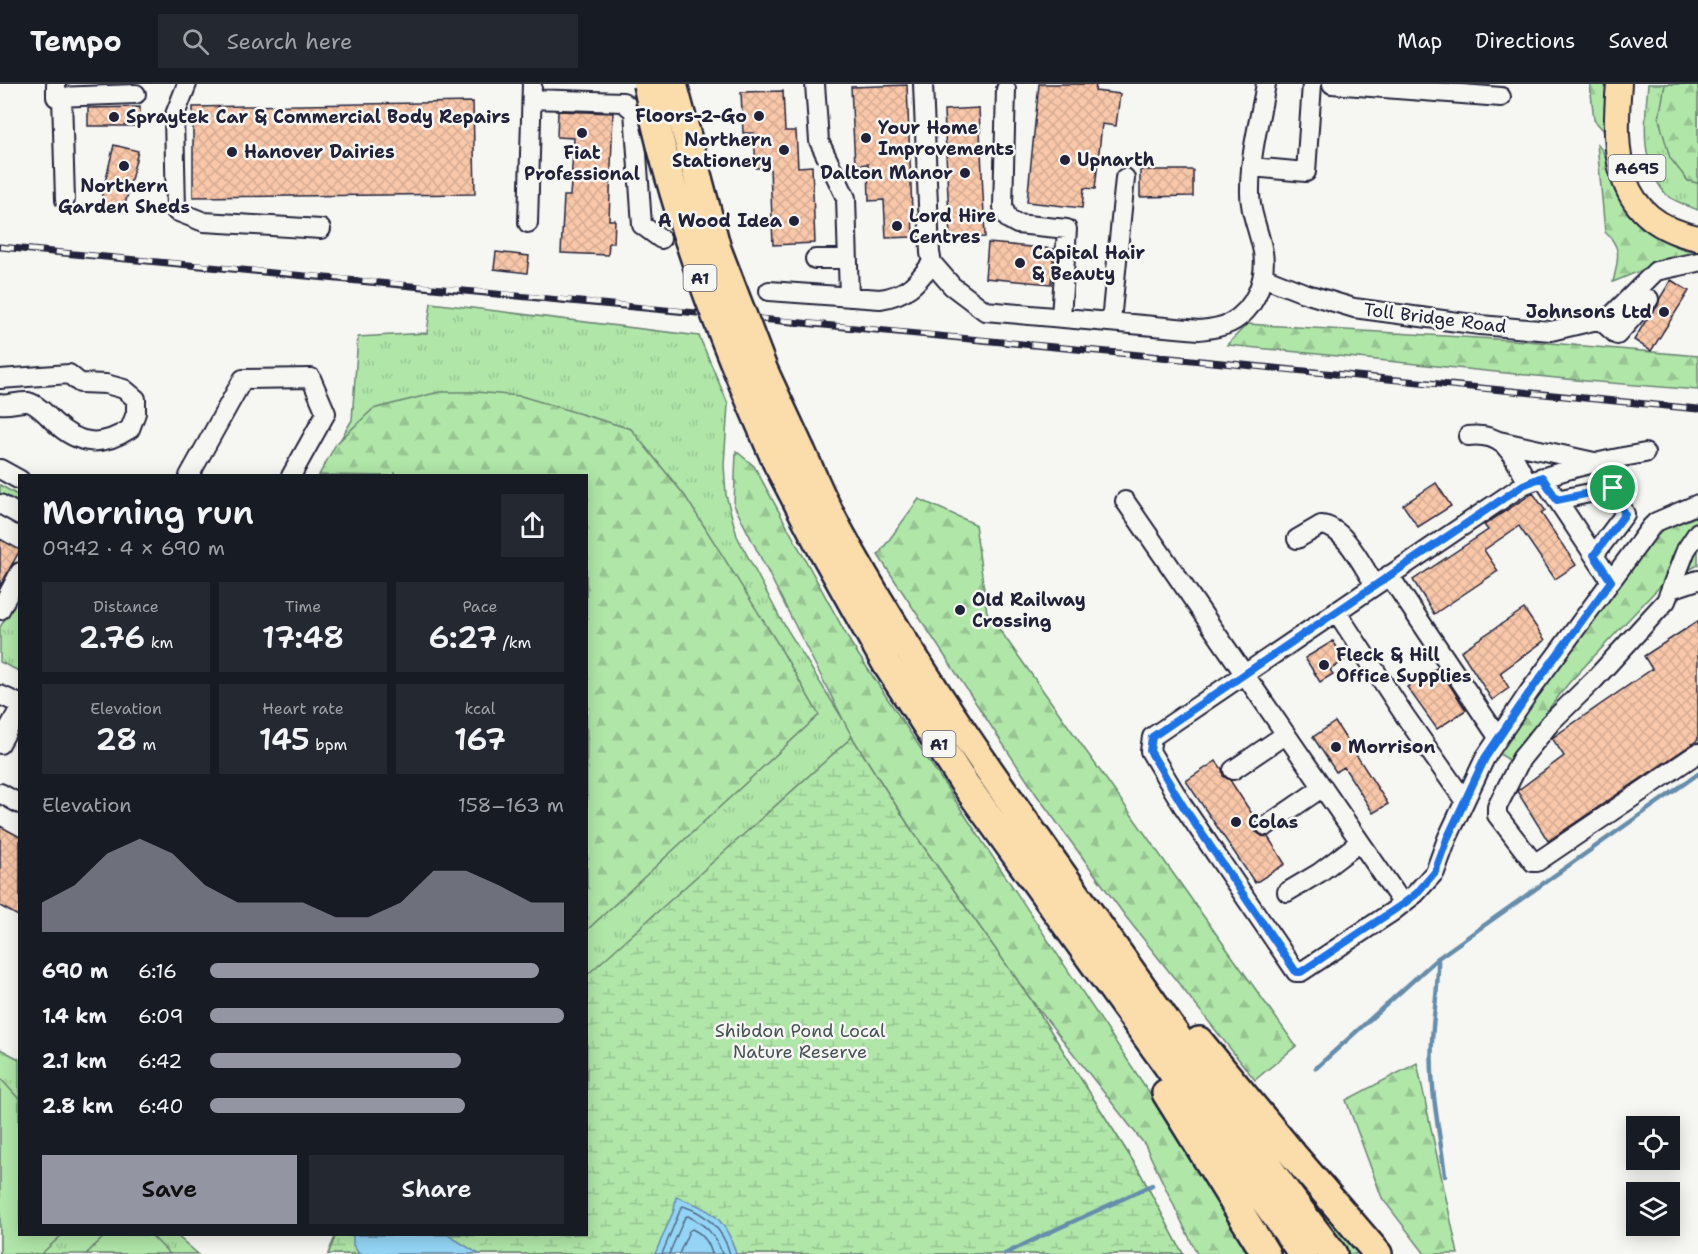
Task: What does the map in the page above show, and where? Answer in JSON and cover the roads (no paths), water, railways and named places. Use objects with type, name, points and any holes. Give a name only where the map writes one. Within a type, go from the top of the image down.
[{"type":"highway","name":"A1","points":[[647,84],[674,193],[702,281],[735,368],[777,464],[818,542],[887,665],[962,780],[1303,1254]]},
{"type":"highway","name":"A1","points":[[673,84],[717,249],[764,371],[839,531],[905,642],[1047,855],[1114,946],[1292,1201],[1333,1254]]},
{"type":"highway","points":[[1114,946],[1162,995],[1378,1254]]},
{"type":"highway","points":[[1126,1009],[1142,1055],[1266,1254]]},
{"type":"main road","points":[[1619,84],[1617,149],[1629,191],[1644,211],[1655,219],[1682,234],[1698,238]]},
{"type":"main road","name":"A695","points":[[1632,84],[1630,129],[1637,170],[1646,188],[1659,202],[1675,213],[1698,222]]},
{"type":"street","points":[[187,84],[174,117],[176,211],[204,222],[321,229]]},
{"type":"street","points":[[815,84],[819,141],[846,198],[849,297]]},
{"type":"street","points":[[769,291],[880,299],[897,297],[915,285],[931,258],[923,84]]},
{"type":"street","points":[[931,258],[952,286],[986,310],[1199,330],[1220,327],[1232,322],[1245,312],[1256,296],[1263,277],[1263,252],[1252,213],[1250,189],[1251,167],[1266,84]]},
{"type":"street","points":[[1251,167],[1305,172],[1312,84]]},
{"type":"street","points":[[1332,84],[1501,97]]},
{"type":"street","points":[[1006,89],[1003,207],[1008,219],[1017,224],[1067,230],[1061,317]]},
{"type":"street","points":[[65,200],[59,90],[136,94]]},
{"type":"street","points":[[528,223],[532,92],[623,102],[634,111],[642,225],[662,239]]},
{"type":"street","points":[[1111,322],[1125,178]]},
{"type":"street","points":[[815,259],[848,260]]},
{"type":"street","name":"Toll Bridge Road","points":[[1263,277],[1304,293],[1354,308],[1480,325],[1551,331],[1610,317],[1656,271],[1698,262]]},
{"type":"street","points":[[1599,319],[1617,335],[1649,299]]},
{"type":"street","points":[[0,379],[69,374],[80,382],[106,384],[124,389],[135,399],[136,413],[130,429],[117,437],[99,442],[78,439],[62,430],[46,414],[28,402],[0,404]]},
{"type":"street","points":[[190,474],[243,380],[311,378],[326,413],[292,474]]},
{"type":"street","points":[[1468,436],[1483,435],[1499,441],[1598,462]]},
{"type":"street","points":[[1499,441],[1508,447],[1535,480],[1557,500],[1611,581]]},
{"type":"street","points":[[1645,453],[1598,462],[1535,480],[1382,580],[1152,737],[1150,751],[1183,806],[1296,972],[1301,972],[1403,904],[1416,894],[1435,872],[1464,800],[1498,737],[1656,522],[1698,504]]},
{"type":"street","points":[[0,469],[18,479]]},
{"type":"street","points":[[1557,500],[1613,488],[1625,514],[1594,555]]},
{"type":"street","points":[[1125,501],[1403,904]]},
{"type":"street","points":[[0,504],[18,514]]},
{"type":"street","points":[[1297,538],[1321,525],[1333,527],[1382,580],[1498,737]]},
{"type":"street","points":[[1698,532],[1686,550],[1666,601],[1551,722],[1521,759],[1497,807],[1497,814],[1533,862],[1537,862],[1698,753]]},
{"type":"street","points":[[0,610],[18,576]]},
{"type":"street","points":[[1671,589],[1698,580]]},
{"type":"street","points":[[1336,611],[1404,716],[1464,800]]},
{"type":"street","points":[[0,695],[18,714],[0,744]]},
{"type":"street","points":[[1233,770],[1286,734]]},
{"type":"street","points":[[1266,826],[1323,787]]},
{"type":"street","points":[[0,793],[18,803]]},
{"type":"street","points":[[1287,892],[1319,873],[1360,842]]},
{"type":"water","points":[[676,1197],[698,1205],[715,1216],[727,1231],[736,1254],[655,1254],[674,1210]]},
{"type":"water","points":[[353,1236],[450,1236],[479,1254],[359,1254],[353,1245]]},
{"type":"waterway","points":[[1316,1068],[1438,958],[1698,774]]},
{"type":"waterway","points":[[1438,958],[1431,1059],[1433,1092],[1445,1176]]},
{"type":"waterway","points":[[1005,1254],[1152,1185]]},
{"type":"railway","points":[[0,247],[1698,409]]},
{"type":"place","name":"Floors-2-Go","points":[[759,116]]},
{"type":"place","name":"Spraytek Car & Commercial Body Repairs","points":[[114,117]]},
{"type":"place","name":"Fiat Professional","points":[[582,133]]},
{"type":"place","name":"Your Home Improvements","points":[[866,138]]},
{"type":"place","name":"Northern Stationery","points":[[784,150]]},
{"type":"place","name":"Hanover Dairies","points":[[232,152]]},
{"type":"place","name":"Upnarth","points":[[1065,160]]},
{"type":"place","name":"Northern Garden Sheds","points":[[124,166]]},
{"type":"place","name":"Dalton Manor","points":[[965,173]]},
{"type":"place","name":"A Wood Idea","points":[[794,221]]},
{"type":"place","name":"Lord Hire Centres","points":[[897,226]]},
{"type":"place","name":"Capital Hair & Beauty","points":[[1020,263]]},
{"type":"place","name":"Johnsons Ltd","points":[[1664,312]]},
{"type":"place","name":"Old Railway Crossing","points":[[960,610]]},
{"type":"place","name":"Fleck & Hill Office Supplies","points":[[1324,665]]},
{"type":"place","name":"Morrison","points":[[1336,747]]},
{"type":"place","name":"Colas","points":[[1236,822]]},
{"type":"park label","name":"Shibdon Pond Local Nature Reserve","points":[[800,1041]]}]
